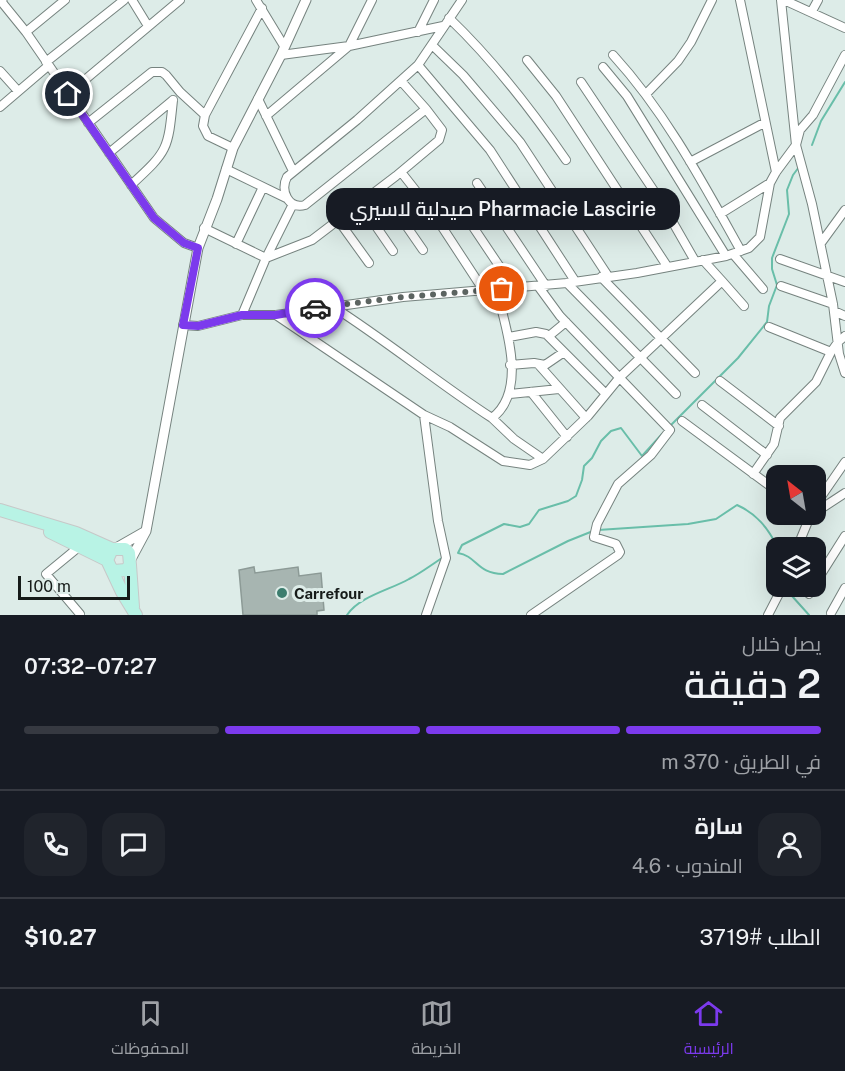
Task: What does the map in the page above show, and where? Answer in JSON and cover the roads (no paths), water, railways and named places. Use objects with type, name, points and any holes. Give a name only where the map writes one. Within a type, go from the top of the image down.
[{"type":"main road","points":[[0,510],[76,533],[113,557],[126,570],[131,562]]},
{"type":"main road","points":[[0,517],[56,534],[80,546],[113,557],[129,553],[135,612]]},
{"type":"main road","points":[[113,557],[122,592],[135,612]]},
{"type":"street","points":[[26,32],[65,0]]},
{"type":"street","points":[[0,107],[47,64],[124,0]]},
{"type":"street","points":[[132,0],[148,26]]},
{"type":"street","points":[[68,94],[180,0]]},
{"type":"street","points":[[256,0],[283,50]]},
{"type":"street","points":[[131,562],[146,531],[183,325],[204,228],[218,199],[233,148],[306,0]]},
{"type":"street","points":[[266,116],[349,46],[372,0]]},
{"type":"street","points":[[418,32],[434,0]]},
{"type":"street","points":[[242,315],[291,202],[284,186],[294,171],[357,120],[418,65],[462,0]]},
{"type":"street","points":[[646,94],[678,61],[692,42],[713,0]]},
{"type":"street","points":[[740,0],[776,172]]},
{"type":"street","points":[[845,28],[783,0],[796,147],[821,243],[845,373]]},
{"type":"street","points":[[812,12],[819,0]]},
{"type":"street","points":[[1,1],[26,32],[154,218],[184,243],[198,248]]},
{"type":"street","points":[[233,148],[208,136],[203,126],[205,115],[261,8]]},
{"type":"street","points":[[449,18],[480,48],[534,112],[566,160]]},
{"type":"street","points":[[283,50],[349,46],[443,26]]},
{"type":"street","points":[[432,45],[463,75],[520,142],[604,277],[660,339],[695,373]]},
{"type":"street","points":[[613,55],[646,94],[690,162],[720,214],[733,254]]},
{"type":"street","points":[[183,325],[208,324],[242,315],[276,315],[332,306],[542,286],[733,254],[755,244],[760,237],[770,183],[796,147],[800,130],[813,115],[845,55]]},
{"type":"street","points":[[527,60],[556,96],[667,266]]},
{"type":"street","points":[[418,65],[490,150],[571,282],[676,394]]},
{"type":"street","points":[[603,68],[633,105],[733,254],[763,289]]},
{"type":"street","points":[[0,71],[18,91]]},
{"type":"street","points":[[88,123],[152,72],[162,72],[205,115]]},
{"type":"street","points":[[204,228],[266,258],[312,240],[401,172],[442,136],[442,130],[426,109],[400,81]]},
{"type":"street","points":[[581,82],[699,260],[744,306]]},
{"type":"street","points":[[109,153],[180,92]]},
{"type":"street","points":[[258,99],[294,171]]},
{"type":"street","points":[[131,185],[163,155],[170,133],[173,100]]},
{"type":"street","points":[[226,169],[299,206],[305,204],[426,109]]},
{"type":"street","points":[[690,162],[764,123]]},
{"type":"street","points":[[401,172],[431,210],[484,291]]},
{"type":"street","points":[[477,183],[566,322],[668,426],[669,434],[618,484],[597,524],[593,535],[597,539],[616,544],[620,552],[618,555],[531,615]]},
{"type":"street","points":[[720,214],[770,183]]},
{"type":"street","points":[[236,244],[263,187]]},
{"type":"street","points":[[380,188],[423,250]]},
{"type":"street","points":[[360,203],[393,251]]},
{"type":"street","points":[[457,203],[514,288]]},
{"type":"street","points":[[821,243],[845,210]]},
{"type":"street","points":[[338,220],[369,264]]},
{"type":"street","points":[[780,259],[845,282]]},
{"type":"street","points":[[276,315],[424,416],[450,427],[503,460],[530,465],[543,459],[586,418],[620,377],[722,281]]},
{"type":"street","points":[[781,286],[833,308],[845,316]]},
{"type":"street","points":[[492,418],[507,403],[510,394],[509,337],[496,289]]},
{"type":"street","points":[[332,306],[418,365],[450,391],[492,418],[514,439],[543,459]]},
{"type":"street","points":[[549,336],[566,322]]},
{"type":"street","points":[[769,327],[831,352]]},
{"type":"street","points":[[509,337],[543,332],[606,394]]},
{"type":"street","points":[[753,474],[774,444],[783,414],[816,382],[831,352],[845,336]]},
{"type":"street","points":[[510,365],[550,363],[564,352]]},
{"type":"street","points":[[538,364],[586,418]]},
{"type":"street","points":[[720,381],[779,426]]},
{"type":"street","points":[[510,394],[559,389]]},
{"type":"street","points":[[531,392],[567,436]]},
{"type":"street","points":[[702,405],[767,455]]},
{"type":"street","points":[[424,416],[442,544],[446,558],[426,615]]},
{"type":"street","points":[[682,421],[766,483]]},
{"type":"street","points":[[826,490],[845,462]]},
{"type":"street","points":[[826,505],[845,493]]},
{"type":"street","points":[[113,557],[146,531]]},
{"type":"street","points":[[826,566],[845,536]]},
{"type":"street","points":[[80,546],[46,574],[80,614]]},
{"type":"street","points":[[831,614],[845,588]]},
{"type":"street","points":[[768,615],[777,597]]},
{"type":"waterway","points":[[812,145],[821,121],[845,82]]},
{"type":"waterway","points":[[670,426],[738,358],[767,322],[769,306],[777,285],[772,269],[772,258],[789,214],[787,190],[799,167]]},
{"type":"waterway","points":[[593,531],[503,574],[488,571],[458,553],[462,545],[504,524],[520,527],[529,524],[539,510],[568,501],[576,496],[584,466],[592,458],[601,441],[611,431],[621,428],[642,456],[662,434]]},
{"type":"waterway","points":[[598,530],[688,524],[716,519],[737,505],[761,522],[772,537]]},
{"type":"waterway","points":[[347,615],[367,598],[413,577],[442,558]]},
{"type":"waterway","points":[[793,597],[809,615]]},
{"type":"place","name":"Pharmacie Lascirie صيدلية لاسيري","points":[[502,289]]},
{"type":"place","name":"Carrefour","points":[[282,593]]}]
